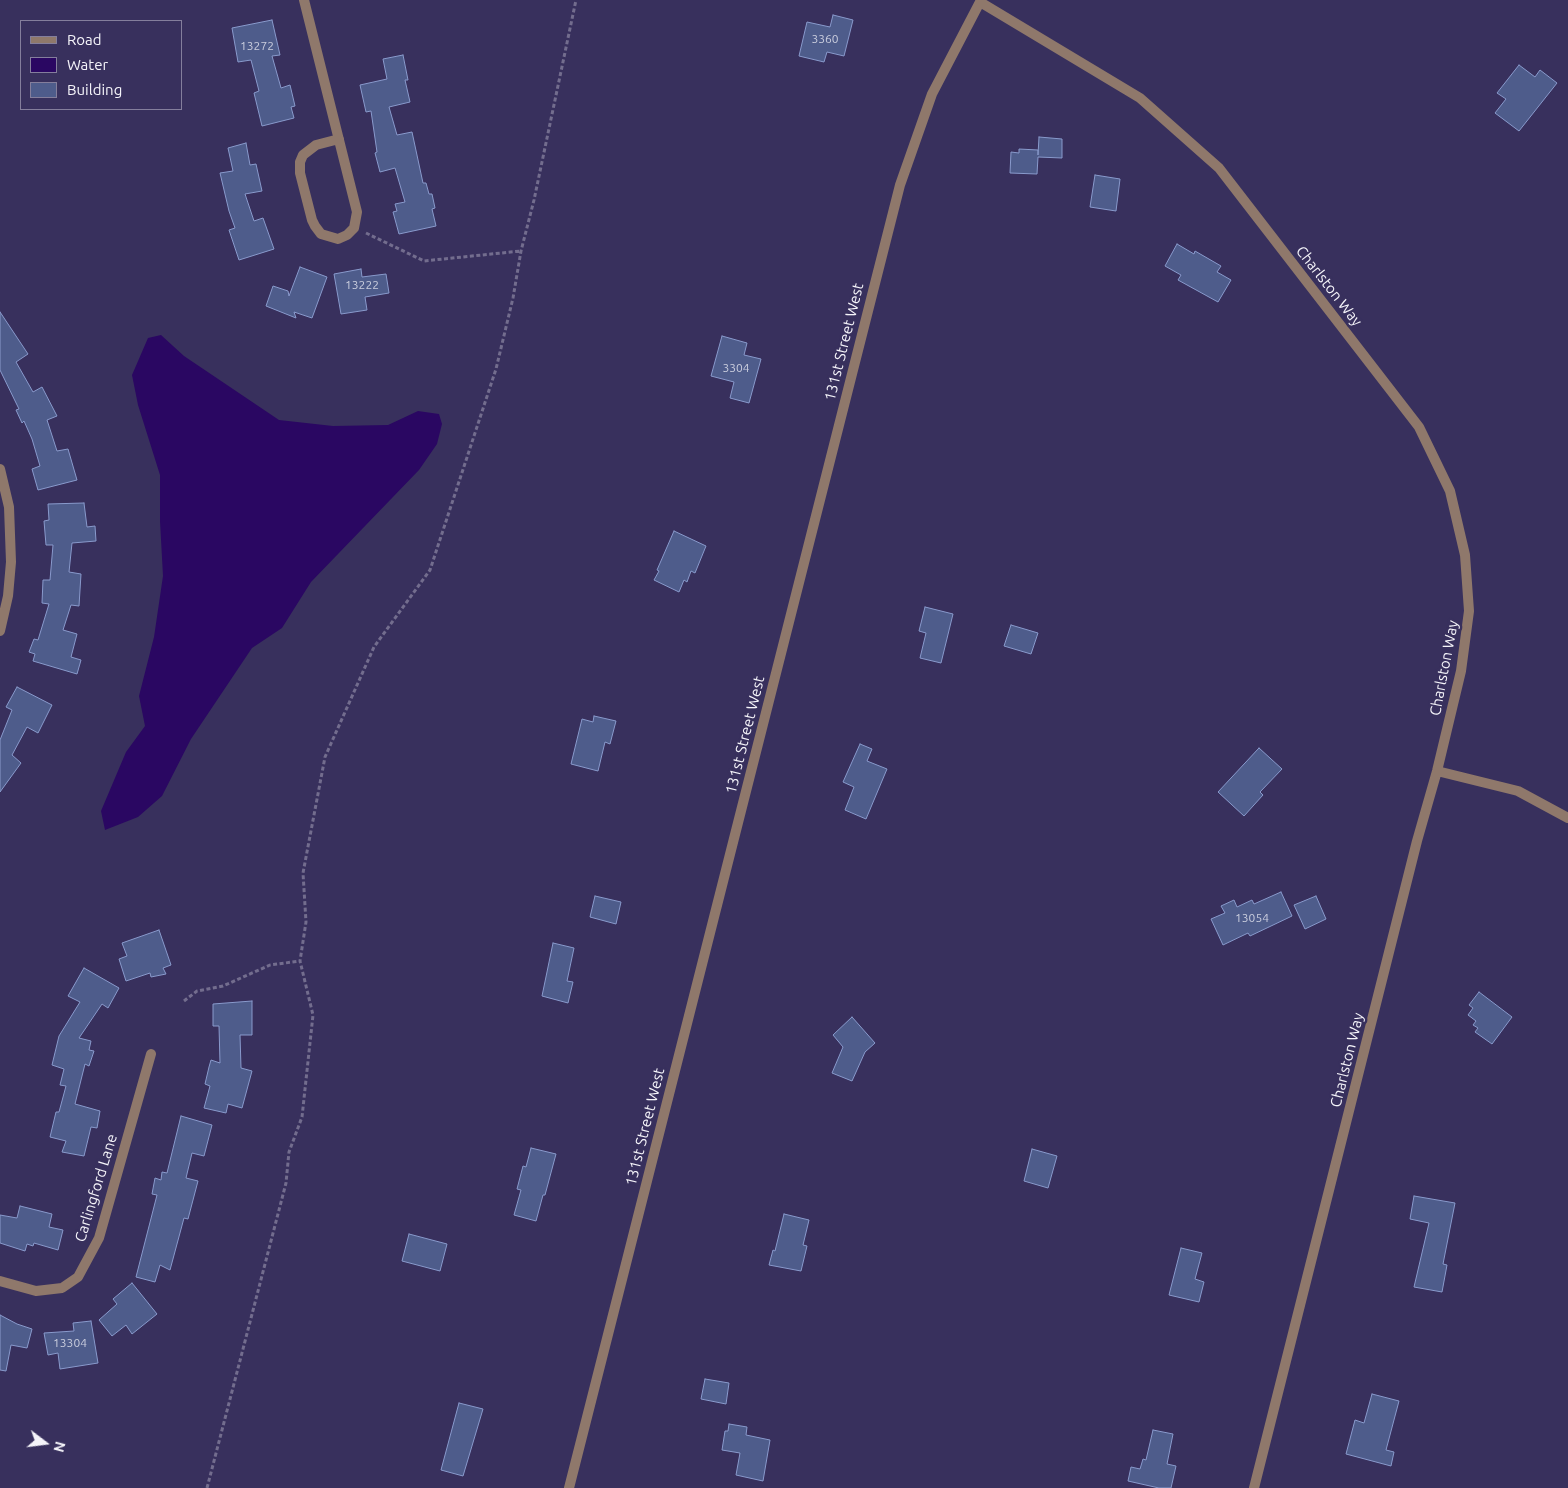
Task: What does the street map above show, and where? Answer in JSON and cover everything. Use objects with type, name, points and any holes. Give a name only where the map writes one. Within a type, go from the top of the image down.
[{"type":"street","points":[[304,0],[339,139],[357,212],[354,228],[347,236],[338,239],[321,234],[312,220],[300,173],[300,162],[303,155],[309,149],[316,145],[339,139]]},
{"type":"street","name":"Charlston Way","points":[[981,1],[1140,98],[1219,168],[1419,427],[1450,491],[1466,555],[1469,610],[1461,671],[1254,1488]]},
{"type":"street","name":"131st Street West","points":[[569,1488],[900,185],[932,94],[981,1]]},
{"type":"street","points":[[0,469],[8,507],[11,562],[8,596],[0,630]]},
{"type":"street","points":[[1437,771],[1518,791],[1568,818]]},
{"type":"street","name":"Carlingford Lane","points":[[0,1281],[36,1291],[62,1288],[78,1277],[99,1238],[151,1054]]},
{"type":"path","points":[[207,1488],[286,1183],[289,1152],[302,1117],[313,1016],[300,961],[306,922],[303,873],[325,757],[374,646],[430,570],[496,369],[514,298],[521,251],[534,200],[576,0]]},
{"type":"path","points":[[354,228],[424,261],[521,251]]},
{"type":"path","points":[[184,1001],[197,990],[223,986],[270,965],[300,961]]},
{"type":"water","points":[[161,335],[184,356],[279,420],[333,426],[388,425],[418,411],[439,414],[442,424],[437,444],[419,470],[311,582],[282,628],[252,648],[191,739],[162,796],[138,817],[105,830],[101,811],[126,752],[145,726],[139,696],[154,637],[163,576],[160,475],[138,405],[132,375],[148,338]]},
{"type":"building","points":[[833,15],[853,20],[844,56],[827,52],[824,62],[799,56],[807,22],[830,27]]},
{"type":"building","points":[[272,20],[280,55],[272,56],[281,88],[290,85],[295,106],[291,107],[294,118],[262,126],[254,93],[259,91],[251,60],[238,62],[232,28]]},
{"type":"building","points":[[403,55],[408,80],[405,80],[410,102],[389,107],[397,135],[412,132],[423,183],[426,183],[429,194],[432,194],[435,208],[432,209],[436,226],[399,234],[393,212],[397,211],[395,204],[405,202],[395,168],[380,172],[375,153],[377,152],[371,111],[366,112],[360,85],[387,79],[383,59]]},
{"type":"building","points":[[1519,65],[1535,77],[1540,70],[1557,83],[1519,131],[1495,113],[1506,99],[1497,93]]},
{"type":"building","points":[[1039,137],[1062,139],[1062,158],[1038,157],[1037,174],[1010,173],[1011,152],[1019,153],[1019,149],[1038,150],[1038,155]]},
{"type":"building","points":[[246,143],[250,165],[256,164],[262,191],[245,194],[254,221],[263,218],[274,249],[239,260],[229,230],[235,228],[220,173],[233,171],[228,148]]},
{"type":"building","points":[[1095,175],[1120,179],[1116,211],[1090,207]]},
{"type":"building","points":[[1177,244],[1194,254],[1195,251],[1221,266],[1217,272],[1231,280],[1218,302],[1178,280],[1181,275],[1165,266]]},
{"type":"building","points":[[300,267],[327,277],[312,318],[294,312],[296,318],[266,306],[273,286],[288,291],[289,296]]},
{"type":"building","points":[[361,269],[362,277],[386,274],[389,293],[365,297],[367,310],[341,314],[334,274]]},
{"type":"building","points":[[0,312],[28,354],[16,362],[33,392],[42,387],[57,416],[47,420],[57,451],[68,449],[77,480],[38,490],[32,469],[40,466],[32,439],[24,421],[22,423],[16,410],[19,409],[0,370]]},
{"type":"building","points":[[722,336],[747,343],[744,355],[761,359],[749,403],[730,398],[734,382],[711,376]]},
{"type":"building","points":[[84,503],[87,527],[95,526],[96,541],[72,543],[69,572],[81,574],[79,606],[71,605],[63,630],[77,634],[71,657],[81,660],[77,674],[33,661],[35,654],[29,652],[34,639],[38,640],[49,604],[42,603],[43,580],[50,580],[53,545],[46,545],[44,521],[49,520],[48,504]]},
{"type":"building","points":[[674,531],[706,546],[695,573],[691,571],[687,582],[684,580],[679,592],[654,580]]},
{"type":"building","points":[[925,607],[953,614],[941,663],[920,658],[926,633],[919,631]]},
{"type":"building","points":[[1011,625],[1038,633],[1031,654],[1004,646]]},
{"type":"building","points":[[17,687],[52,705],[38,733],[27,727],[12,755],[21,763],[0,792],[0,740],[12,710],[6,707]]},
{"type":"building","points":[[594,716],[616,721],[610,744],[605,742],[598,771],[571,764],[582,719],[593,722]]},
{"type":"building","points":[[860,744],[872,749],[867,761],[887,769],[866,819],[845,810],[854,787],[843,782]]},
{"type":"building","points":[[1259,748],[1282,769],[1260,792],[1263,795],[1244,816],[1218,792]]},
{"type":"building","points":[[1281,892],[1292,916],[1250,936],[1248,933],[1223,945],[1211,919],[1225,913],[1221,906],[1234,900],[1237,907],[1252,900],[1254,904]]},
{"type":"building","points":[[595,896],[621,902],[616,924],[590,917]]},
{"type":"building","points":[[1316,896],[1326,919],[1305,929],[1294,905]]},
{"type":"building","points":[[159,930],[171,965],[163,968],[166,974],[151,977],[150,973],[126,981],[119,959],[127,956],[122,943]]},
{"type":"building","points":[[553,943],[574,948],[567,981],[573,982],[568,1003],[542,996]]},
{"type":"building","points":[[84,968],[119,988],[108,1008],[102,1004],[79,1038],[91,1041],[89,1050],[94,1051],[89,1066],[85,1064],[75,1104],[100,1111],[97,1128],[91,1127],[84,1156],[62,1152],[66,1141],[50,1137],[56,1112],[59,1112],[66,1086],[60,1085],[64,1069],[52,1065],[59,1036],[80,1002],[68,996]]},
{"type":"building","points":[[1479,992],[1512,1017],[1492,1044],[1475,1032],[1478,1028],[1473,1025],[1476,1021],[1468,1015],[1473,1008],[1469,1005]]},
{"type":"building","points":[[252,1001],[252,1035],[240,1035],[241,1068],[252,1071],[242,1108],[228,1104],[226,1113],[204,1108],[210,1086],[205,1084],[211,1060],[220,1063],[219,1026],[213,1026],[213,1004]]},
{"type":"building","points":[[852,1017],[875,1043],[865,1052],[852,1081],[832,1073],[843,1047],[833,1035]]},
{"type":"building","points":[[181,1116],[212,1125],[204,1156],[192,1153],[186,1178],[198,1181],[188,1219],[184,1218],[170,1270],[160,1265],[155,1282],[136,1277],[157,1195],[152,1194],[155,1178],[161,1180],[162,1172],[167,1173]]},
{"type":"building","points":[[531,1148],[556,1154],[536,1221],[514,1215],[521,1190],[517,1189],[523,1166],[526,1167]]},
{"type":"building","points":[[1032,1149],[1057,1156],[1048,1188],[1024,1181]]},
{"type":"building","points":[[1414,1196],[1455,1203],[1443,1264],[1447,1265],[1442,1292],[1414,1287],[1429,1223],[1410,1219]]},
{"type":"building","points":[[20,1206],[52,1214],[49,1227],[63,1230],[58,1250],[34,1243],[33,1246],[27,1244],[25,1251],[0,1243],[0,1215],[17,1218]]},
{"type":"building","points":[[784,1214],[809,1220],[803,1245],[807,1246],[801,1271],[769,1265],[773,1250],[775,1251]]},
{"type":"building","points":[[409,1234],[447,1244],[440,1271],[402,1261]]},
{"type":"building","points":[[1181,1248],[1202,1253],[1195,1279],[1204,1282],[1199,1302],[1169,1295]]},
{"type":"building","points":[[132,1283],[157,1314],[132,1334],[126,1325],[112,1336],[99,1320],[117,1304],[113,1299]]},
{"type":"building","points":[[0,1315],[32,1329],[27,1348],[11,1345],[6,1371],[0,1370]]},
{"type":"building","points":[[91,1321],[98,1363],[60,1369],[58,1353],[48,1355],[44,1333],[74,1331],[73,1323]]},
{"type":"building","points":[[705,1379],[729,1383],[726,1404],[701,1399]]},
{"type":"building","points":[[1372,1394],[1399,1401],[1386,1450],[1394,1452],[1391,1466],[1346,1454],[1355,1420],[1364,1423]]},
{"type":"building","points":[[459,1403],[483,1409],[463,1476],[441,1470]]},
{"type":"building","points":[[729,1424],[747,1427],[746,1435],[770,1440],[763,1481],[736,1475],[740,1453],[722,1450],[725,1431],[728,1431]]},
{"type":"building","points":[[1153,1430],[1173,1434],[1167,1464],[1176,1466],[1171,1488],[1159,1488],[1128,1481],[1131,1467],[1140,1469],[1143,1459],[1146,1460]]}]
